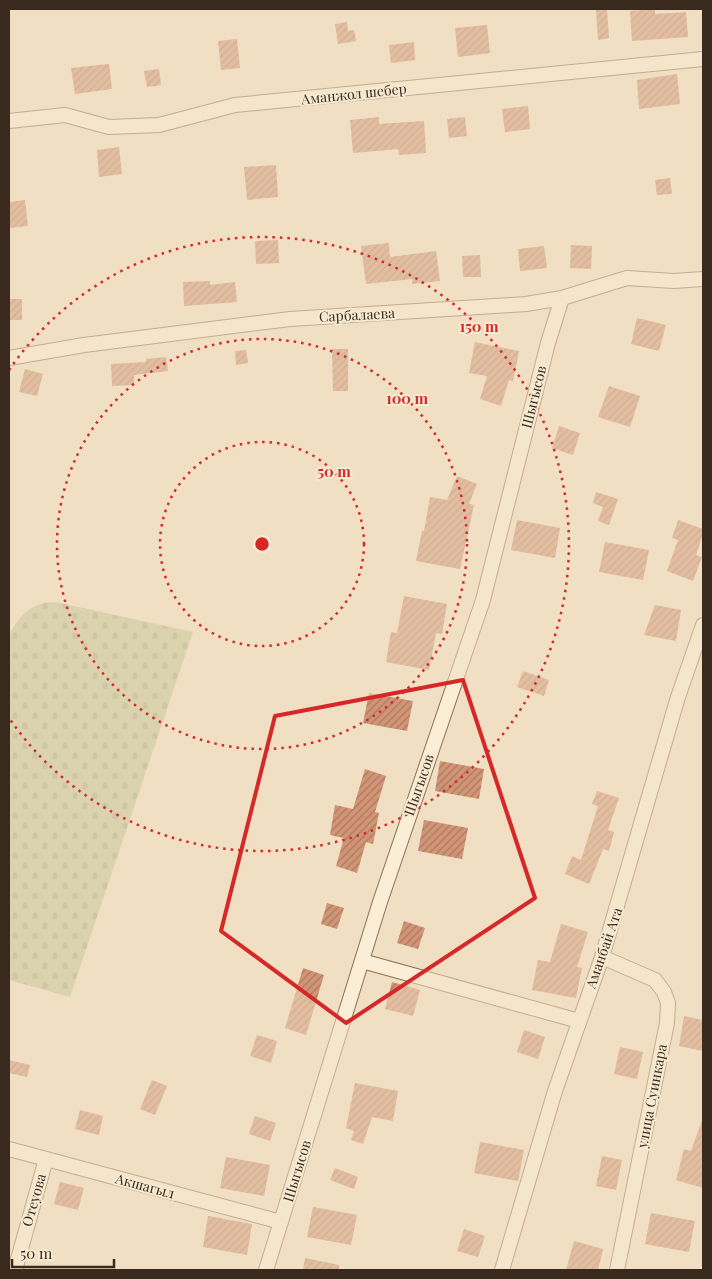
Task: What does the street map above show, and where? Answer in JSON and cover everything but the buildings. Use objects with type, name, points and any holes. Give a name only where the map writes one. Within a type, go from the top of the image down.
[{"type":"street","name":"Аманжол шебер","points":[[9,121],[65,115],[109,128],[158,125],[236,105],[703,59]]},
{"type":"street","name":"Сарбалаева","points":[[9,358],[84,345],[290,319],[517,305],[562,298],[627,278],[674,281],[703,279]]},
{"type":"street","name":"Шыгысов","points":[[266,1270],[383,892],[483,600],[548,343],[562,298]]},
{"type":"street","name":"Аманбай Ата","points":[[502,1270],[555,1091],[602,957],[678,697],[703,626]]},
{"type":"street","name":"улица Суинкара","points":[[602,957],[655,980],[664,992],[668,1003],[667,1023],[617,1270]]},
{"type":"street","points":[[362,961],[579,1021]]},
{"type":"street","name":"Акшагыл","points":[[9,1150],[281,1222]]},
{"type":"street","name":"Отеуова","points":[[15,1270],[46,1159]]},
{"type":"highlighted area","points":[[463,680],[535,898],[346,1023],[221,931],[275,716]]},
{"type":"green space","points":[[50,602],[193,632],[70,997],[9,980],[9,634],[25,612],[35,606]]}]
